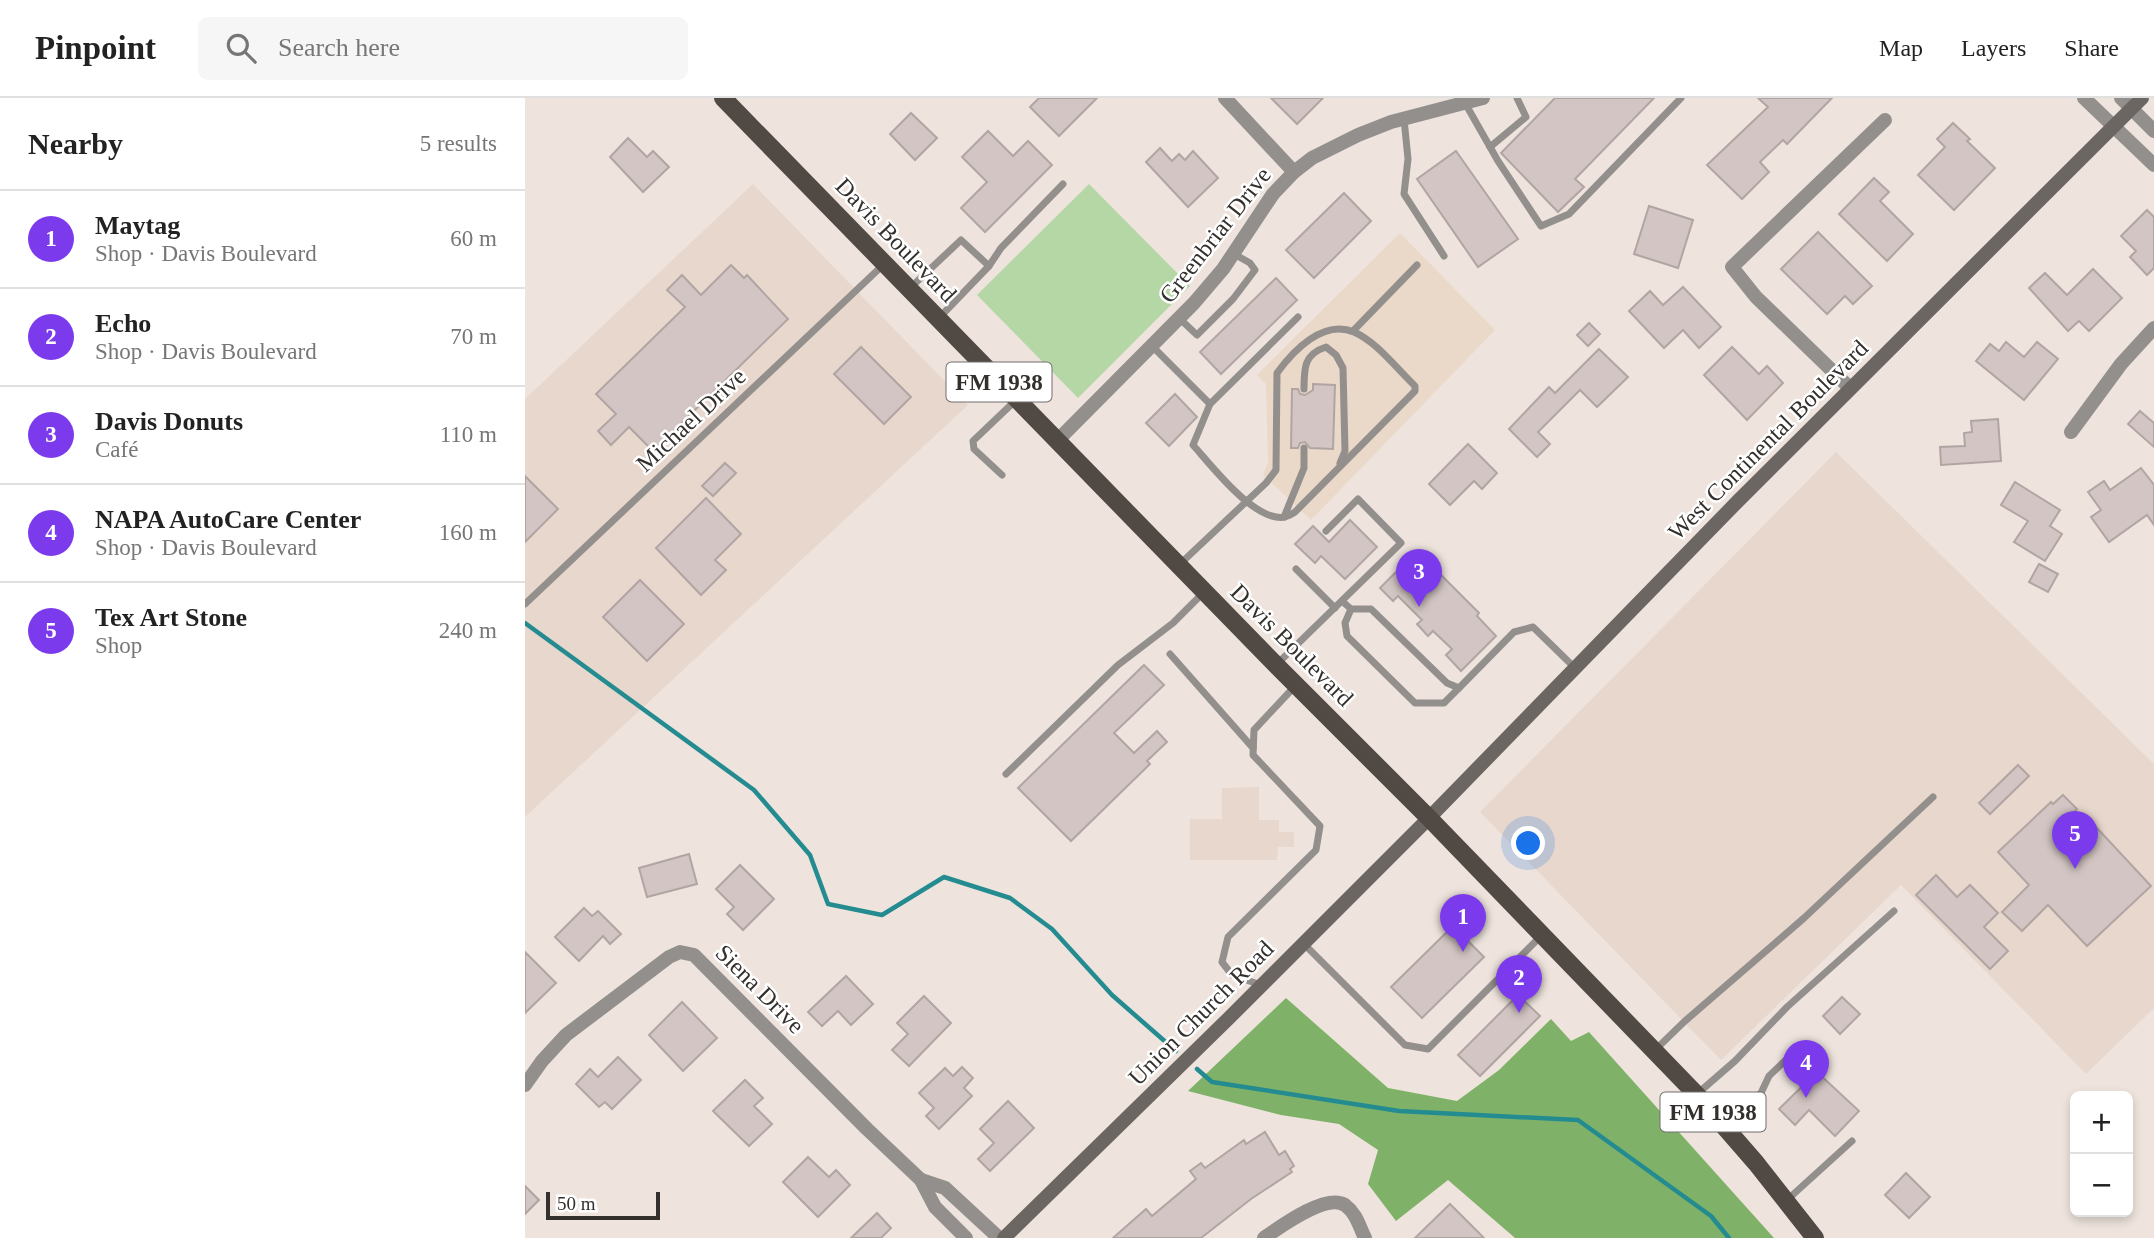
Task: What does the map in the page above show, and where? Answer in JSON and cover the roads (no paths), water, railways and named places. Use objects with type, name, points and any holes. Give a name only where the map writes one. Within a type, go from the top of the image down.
[{"type":"main road","name":"Davis Boulevard","points":[[723,98],[1654,1050],[1722,1123],[1815,1238]]},
{"type":"main road","name":"West Continental Boulevard","points":[[1429,818],[1850,388],[2142,98]]},
{"type":"main road","name":"Union Church Road","points":[[1002,1238],[1429,818]]},
{"type":"street","points":[[1225,98],[1294,172]]},
{"type":"street","name":"Greenbriar Drive","points":[[1057,441],[1216,277],[1273,194],[1294,172],[1312,158],[1358,135],[1403,119],[1483,98]]},
{"type":"street","points":[[2084,98],[2154,165]]},
{"type":"street","points":[[2121,98],[2154,131]]},
{"type":"street","points":[[1850,388],[1756,297],[1732,267],[1885,120]]},
{"type":"street","points":[[2071,432],[2121,364],[2154,328]]},
{"type":"street","name":"Siena Drive","points":[[525,1086],[542,1061],[566,1035],[669,957],[686,952],[694,955],[921,1180],[935,1207],[966,1238]]},
{"type":"street","name":"Siena Drive","points":[[921,1180],[945,1188],[1002,1238]]},
{"type":"street","points":[[1264,1238],[1297,1217],[1329,1203],[1341,1203],[1355,1215],[1365,1238]]},
{"type":"lane","points":[[1490,147],[1526,117],[1517,98]]},
{"type":"lane","points":[[1465,103],[1541,226],[1570,214],[1681,98]]},
{"type":"lane","points":[[1403,119],[1408,159],[1404,194],[1444,256]]},
{"type":"lane","points":[[938,319],[1063,184]]},
{"type":"lane","points":[[908,289],[961,240],[989,266]]},
{"type":"lane","points":[[1179,318],[1197,335],[1233,299],[1255,270],[1233,253]]},
{"type":"lane","name":"Michael Drive","points":[[525,604],[884,264]]},
{"type":"lane","points":[[1353,331],[1417,265]]},
{"type":"lane","points":[[1179,565],[1245,501],[1266,483],[1276,470],[1277,373],[1307,341],[1327,332],[1342,329],[1353,331],[1368,340],[1415,386],[1415,391],[1295,512],[1283,517],[1267,514],[1245,501],[1192,445],[1210,404],[1298,317]]},
{"type":"lane","points":[[1151,345],[1210,404]]},
{"type":"lane","points":[[1304,389],[1307,358],[1317,350],[1327,347],[1336,355],[1343,369],[1345,451],[1339,467]]},
{"type":"lane","points":[[1002,475],[974,449],[973,441],[1017,399]]},
{"type":"lane","points":[[1283,517],[1304,468],[1304,448]]},
{"type":"lane","points":[[1276,665],[1401,542],[1358,499],[1326,531]]},
{"type":"lane","points":[[1296,569],[1335,608]]},
{"type":"lane","points":[[1006,774],[1118,665],[1173,623],[1205,591]]},
{"type":"lane","points":[[1342,601],[1351,609],[1371,609],[1447,682],[1459,688]]},
{"type":"lane","points":[[1351,609],[1345,624],[1347,636],[1415,703],[1444,703],[1514,632],[1533,627],[1574,667]]},
{"type":"lane","points":[[1170,654],[1253,748]]},
{"type":"lane","points":[[1262,985],[1232,975],[1222,962],[1228,937],[1316,850],[1320,826],[1253,755],[1254,730],[1296,685]]},
{"type":"lane","points":[[1654,1050],[1804,918],[1933,797]]},
{"type":"lane","points":[[1696,1094],[1735,1060],[1787,1007],[1894,911]]},
{"type":"lane","points":[[1303,944],[1405,1045],[1428,1049],[1543,935]]},
{"type":"lane","points":[[1722,1123],[1761,1093],[1769,1076],[1792,1054]]},
{"type":"lane","points":[[1787,1201],[1852,1141]]},
{"type":"waterway","points":[[525,623],[754,790],[810,855],[828,904],[882,915],[944,877],[1010,898],[1052,929],[1112,995],[1176,1051]]},
{"type":"waterway","points":[[1197,1069],[1212,1082],[1399,1111],[1578,1120],[1711,1216],[1729,1238]]},
{"type":"place","name":"Davis Donuts","points":[[1419,607]]},
{"type":"place","name":"Tex Art Stone","points":[[2075,869]]},
{"type":"place","name":"Maytag","points":[[1463,952]]},
{"type":"place","name":"Echo","points":[[1519,1013]]},
{"type":"place","name":"NAPA AutoCare Center","points":[[1806,1098]]}]
